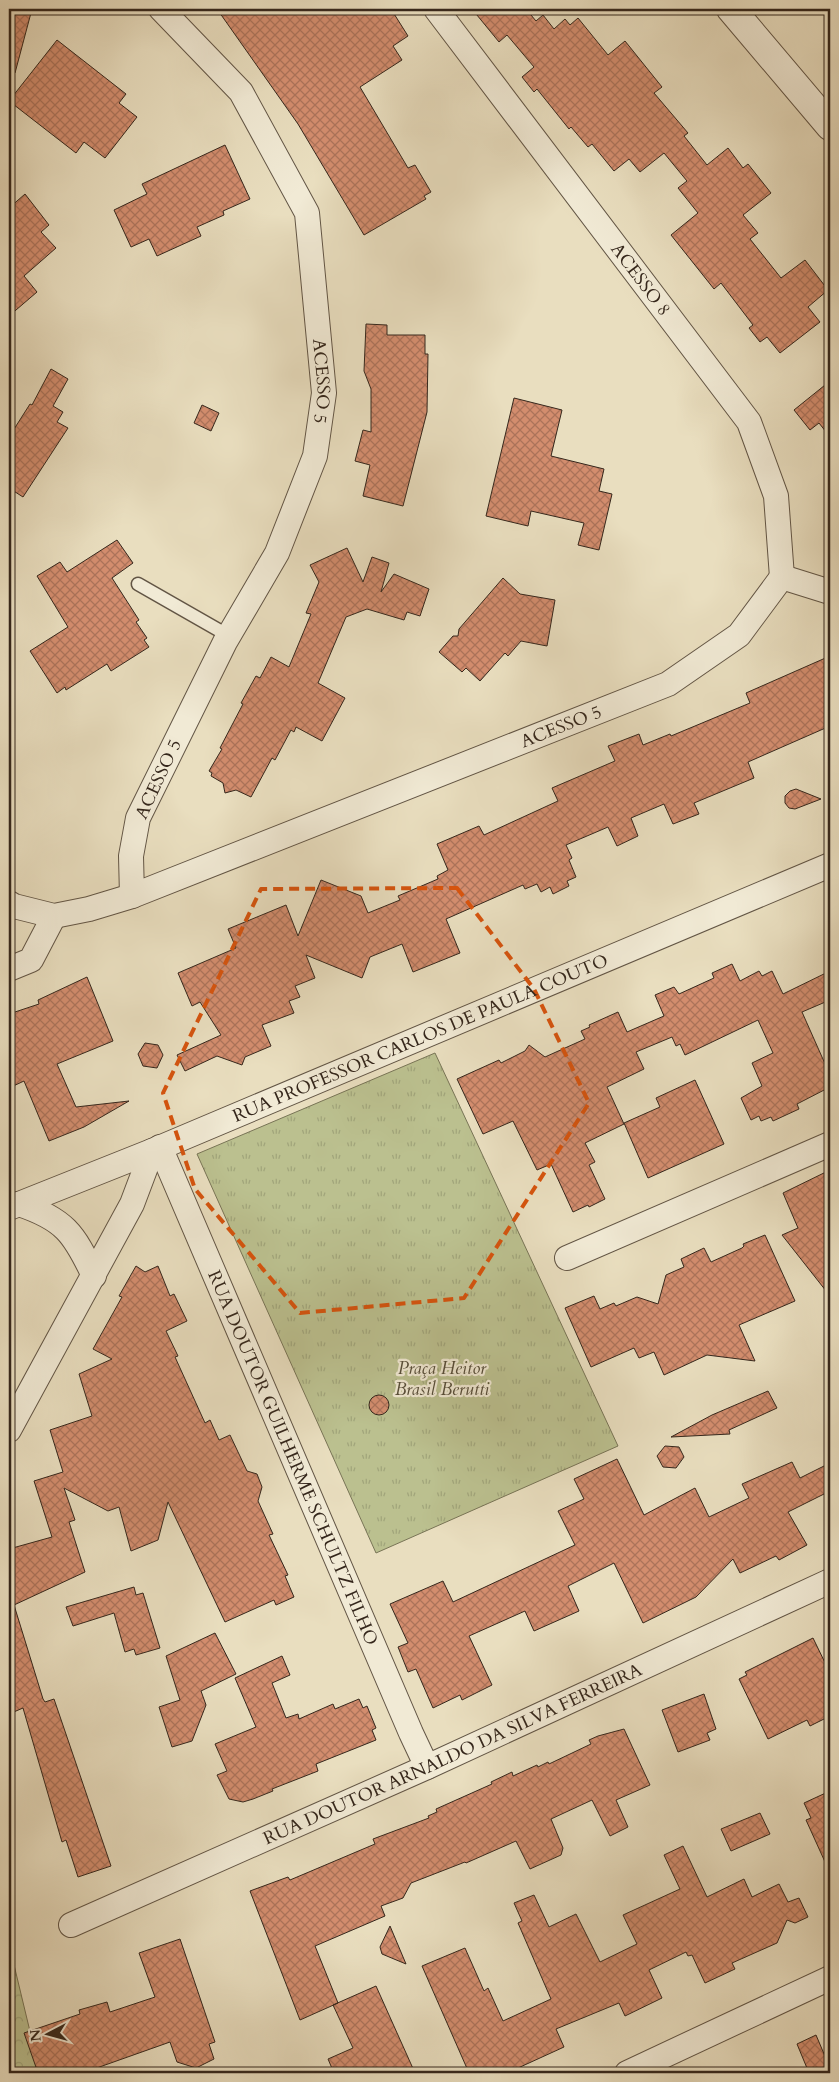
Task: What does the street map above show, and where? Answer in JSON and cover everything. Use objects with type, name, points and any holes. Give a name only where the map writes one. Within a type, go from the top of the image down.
[{"type":"street","name":"ACESSO 5","points":[[161,9],[241,92],[307,213],[324,393],[315,456],[277,553],[229,636],[138,818],[130,856],[132,896],[668,684],[739,635],[782,577]]},
{"type":"street","name":"ACESSO 8","points":[[436,9],[749,422],[776,496],[782,577]]},
{"type":"street","points":[[731,9],[830,126]]},
{"type":"street","points":[[782,577],[830,592]]},
{"type":"street","name":"RUA PROFESSOR CARLOS DE PAULA COUTO","points":[[14,1206],[156,1149],[830,865]]},
{"type":"street","points":[[9,903],[54,916],[132,896]]},
{"type":"street","points":[[9,969],[31,960],[54,916]]},
{"type":"street","points":[[567,1258],[830,1144]]},
{"type":"street","points":[[9,1430],[132,1204],[156,1149]]},
{"type":"street","name":"RUA DOUTOR GUILHERME SCHULTZ FILHO","points":[[156,1149],[427,1767]]},
{"type":"street","points":[[14,1206],[44,1212],[66,1228],[82,1250],[94,1276]]},
{"type":"street","name":"RUA DOUTOR ARNALDO DA SILVA FERREIRA","points":[[71,1924],[427,1767],[830,1581]]},
{"type":"street","points":[[627,2073],[830,1978]]},
{"type":"lane","points":[[138,584],[229,636]]},
{"type":"highlighted area","points":[[457,888],[534,989],[589,1103],[464,1298],[300,1313],[195,1189],[163,1093],[261,889]]},
{"type":"green space","name":"Praça Heitor Brasil Berutti","points":[[435,1053],[618,1446],[376,1553],[197,1154]]},
{"type":"green space","points":[[9,1944],[40,2073],[9,2073]]},
{"type":"building","points":[[9,9],[32,9],[15,73],[9,72]]},
{"type":"building","points":[[217,9],[391,9],[408,36],[393,46],[402,60],[360,87],[408,168],[415,165],[431,192],[424,196],[426,199],[364,235],[298,124]]},
{"type":"building","points":[[472,9],[526,9],[536,21],[543,15],[554,29],[565,19],[570,25],[578,18],[608,55],[625,41],[662,87],[654,93],[688,133],[684,136],[707,165],[728,148],[743,168],[748,164],[771,193],[743,215],[758,233],[750,239],[781,278],[805,260],[828,290],[808,307],[820,322],[780,353],[767,337],[760,342],[749,328],[753,325],[721,283],[714,289],[671,235],[698,213],[678,188],[687,181],[664,153],[640,172],[629,159],[614,171],[592,144],[588,147],[571,127],[569,129],[537,89],[534,92],[522,77],[534,67],[507,35],[499,42]]},
{"type":"building","points":[[57,40],[126,94],[119,103],[137,117],[105,158],[84,142],[76,153],[9,101]]},
{"type":"building","points":[[225,145],[250,199],[223,211],[224,215],[197,227],[201,236],[157,256],[149,239],[131,247],[114,210],[147,194],[142,184]]},
{"type":"building","points":[[25,194],[49,225],[41,232],[56,248],[24,276],[37,292],[9,316],[9,208]]},
{"type":"building","points":[[366,324],[387,325],[387,335],[425,335],[425,354],[428,354],[427,412],[403,506],[363,496],[370,465],[355,461],[363,430],[371,432],[371,389],[364,371]]},
{"type":"building","points":[[51,369],[68,379],[53,406],[63,412],[57,422],[68,428],[23,497],[9,488],[9,437],[30,404],[32,405]]},
{"type":"building","points":[[830,381],[830,437],[819,423],[810,430],[794,410]]},
{"type":"building","points":[[514,398],[562,410],[551,456],[604,469],[599,491],[612,494],[599,550],[578,545],[584,523],[531,511],[528,526],[486,516]]},
{"type":"building","points":[[202,405],[219,413],[211,431],[194,423]]},
{"type":"building","points":[[117,540],[133,563],[112,578],[139,620],[136,622],[147,638],[144,640],[149,647],[111,671],[107,664],[66,690],[65,687],[57,693],[30,651],[68,627],[37,576],[60,562],[67,572]]},
{"type":"building","points":[[347,548],[363,582],[372,557],[389,563],[381,592],[394,574],[429,589],[420,616],[407,612],[404,620],[367,609],[346,617],[318,683],[345,698],[322,741],[296,727],[294,732],[291,730],[275,760],[272,758],[251,797],[236,790],[225,793],[223,783],[211,776],[212,773],[209,771],[222,749],[220,748],[243,704],[241,703],[256,676],[260,678],[271,657],[289,667],[311,614],[306,613],[319,582],[310,565]]},
{"type":"building","points":[[503,578],[520,594],[555,600],[547,646],[521,641],[508,656],[505,653],[480,681],[466,668],[462,672],[439,652],[453,636],[458,636],[459,629]]},
{"type":"building","points":[[830,656],[830,726],[748,762],[754,778],[694,803],[699,814],[673,824],[664,804],[631,818],[638,836],[617,846],[608,827],[566,845],[572,858],[569,860],[576,877],[567,881],[569,886],[553,894],[550,887],[541,892],[537,884],[525,889],[523,885],[446,919],[460,953],[413,972],[402,944],[370,957],[362,978],[306,955],[315,978],[295,986],[300,997],[289,1001],[294,1013],[262,1025],[271,1046],[245,1057],[242,1065],[217,1056],[185,1071],[177,1055],[221,1035],[200,1002],[192,1006],[178,973],[236,948],[228,929],[286,905],[298,936],[321,880],[361,896],[368,913],[400,900],[398,896],[438,879],[437,876],[448,870],[437,844],[479,826],[484,835],[558,801],[552,788],[615,761],[608,746],[639,734],[643,745],[670,734],[671,736],[750,703],[746,693]]},
{"type":"building","points":[[796,789],[821,799],[795,809],[789,808],[785,803],[785,796],[790,791]]},
{"type":"building","points":[[732,964],[740,981],[759,971],[762,976],[772,971],[783,994],[830,971],[830,1000],[802,1012],[830,1075],[830,1087],[797,1104],[799,1109],[773,1121],[771,1117],[761,1121],[759,1116],[751,1120],[741,1098],[762,1086],[752,1063],[773,1053],[758,1020],[685,1055],[680,1044],[676,1046],[672,1037],[636,1052],[644,1069],[607,1087],[624,1124],[585,1143],[595,1162],[589,1165],[605,1199],[589,1207],[588,1205],[573,1212],[551,1164],[537,1170],[513,1121],[483,1134],[457,1079],[499,1060],[501,1063],[525,1051],[529,1045],[545,1057],[585,1039],[581,1031],[590,1027],[589,1025],[618,1012],[627,1032],[664,1016],[655,995],[674,987],[679,994],[714,978],[712,973]]},
{"type":"building","points":[[87,977],[113,1041],[57,1064],[76,1107],[129,1101],[84,1127],[49,1141],[24,1081],[9,1088],[9,1014],[39,1004],[38,1000]]},
{"type":"building","points":[[145,1043],[158,1045],[163,1055],[157,1068],[143,1066],[138,1054]]},
{"type":"building","points":[[695,1080],[724,1144],[648,1178],[624,1123],[660,1107],[656,1098]]},
{"type":"building","points":[[830,1170],[830,1296],[782,1235],[798,1228],[783,1193]]},
{"type":"building","points":[[765,1235],[795,1301],[739,1325],[755,1361],[707,1355],[664,1375],[654,1352],[639,1358],[634,1348],[591,1367],[565,1308],[594,1296],[600,1309],[614,1303],[616,1306],[637,1297],[658,1304],[666,1275],[684,1267],[681,1259],[704,1248],[711,1262],[742,1248],[743,1244]]},
{"type":"building","points":[[136,1266],[145,1272],[158,1266],[170,1296],[174,1294],[187,1321],[166,1331],[178,1356],[175,1357],[205,1423],[210,1420],[219,1440],[230,1435],[247,1471],[257,1474],[262,1487],[258,1501],[273,1534],[269,1535],[288,1575],[285,1576],[294,1597],[276,1605],[274,1600],[225,1622],[168,1502],[158,1540],[131,1551],[119,1507],[108,1511],[64,1488],[75,1520],[69,1522],[85,1572],[14,1605],[43,1699],[45,1702],[54,1699],[111,1866],[78,1877],[66,1840],[62,1842],[23,1708],[9,1714],[9,1549],[52,1537],[34,1481],[63,1472],[50,1430],[92,1416],[79,1374],[112,1359],[93,1349],[122,1297],[119,1296]]},
{"type":"building","points":[[768,1391],[777,1408],[729,1430],[730,1434],[671,1437],[712,1415]]},
{"type":"building","points":[[375,1395],[383,1395],[389,1401],[389,1409],[383,1415],[375,1415],[369,1409],[369,1401]]},
{"type":"building","points":[[665,1446],[679,1447],[684,1457],[676,1468],[663,1467],[657,1456]]},
{"type":"building","points":[[617,1459],[644,1515],[695,1488],[709,1517],[749,1498],[742,1484],[792,1462],[800,1478],[830,1463],[830,1491],[788,1512],[807,1545],[779,1560],[776,1556],[740,1573],[733,1559],[696,1597],[643,1623],[614,1563],[568,1586],[579,1611],[534,1631],[525,1611],[469,1636],[492,1685],[462,1700],[460,1695],[433,1708],[416,1669],[408,1672],[398,1647],[408,1643],[390,1604],[443,1581],[453,1602],[575,1545],[558,1511],[584,1499],[574,1479]]},
{"type":"building","points":[[134,1587],[136,1595],[143,1593],[160,1648],[136,1655],[134,1649],[125,1652],[114,1613],[73,1626],[66,1607]]},
{"type":"building","points":[[215,1633],[236,1674],[201,1691],[206,1705],[192,1741],[172,1747],[159,1707],[180,1700],[166,1656]]},
{"type":"building","points":[[813,1638],[830,1673],[830,1716],[810,1726],[807,1720],[768,1739],[739,1679],[747,1675],[745,1672]]},
{"type":"building","points":[[282,1656],[290,1675],[272,1683],[286,1718],[298,1714],[299,1719],[333,1704],[335,1709],[359,1699],[363,1708],[367,1706],[376,1728],[372,1730],[376,1740],[316,1764],[318,1771],[272,1789],[273,1791],[243,1802],[229,1799],[217,1775],[227,1771],[215,1744],[256,1727],[235,1678]]},
{"type":"building","points":[[704,1694],[716,1729],[707,1733],[710,1740],[678,1752],[662,1710]]},
{"type":"building","points":[[624,1729],[650,1785],[616,1800],[628,1827],[610,1836],[592,1800],[551,1819],[563,1848],[561,1855],[530,1869],[516,1841],[466,1863],[411,1883],[403,1898],[381,1906],[385,1916],[315,1946],[338,2003],[300,2020],[250,1891],[288,1877],[290,1880],[375,1844],[373,1839],[429,1818],[428,1816],[437,1812],[436,1809],[492,1784],[491,1782],[512,1772],[513,1776],[537,1765],[538,1767],[548,1762],[549,1764],[591,1744],[589,1740]]},
{"type":"building","points":[[830,1791],[830,1873],[806,1820],[811,1818],[804,1803]]},
{"type":"building","points":[[760,1813],[770,1834],[731,1851],[721,1829]]},
{"type":"building","points":[[683,1846],[707,1897],[744,1879],[752,1897],[779,1884],[788,1902],[799,1898],[808,1917],[795,1923],[787,1920],[777,1943],[732,1963],[735,1969],[705,1983],[692,1955],[688,1956],[686,1952],[649,1970],[662,1998],[625,2016],[619,2003],[556,2029],[564,2047],[518,2068],[520,2073],[469,2073],[422,1966],[465,1948],[484,1991],[488,1988],[503,2021],[551,1999],[518,1923],[522,1921],[514,1903],[534,1895],[549,1927],[576,1914],[600,1962],[637,1944],[623,1915],[680,1889],[664,1855]]},
{"type":"building","points":[[390,1926],[406,1964],[382,1954],[380,1947]]},
{"type":"building","points":[[180,1939],[215,2042],[209,2044],[214,2059],[196,2068],[177,2062],[170,2042],[91,2070],[93,2073],[38,2073],[24,2033],[80,2014],[79,2010],[107,2002],[110,2012],[155,1997],[139,1953]]},
{"type":"building","points":[[376,1986],[415,2073],[334,2073],[328,2059],[353,2048],[333,2005]]},
{"type":"building","points":[[816,2035],[830,2068],[830,2073],[809,2073],[797,2044]]}]
